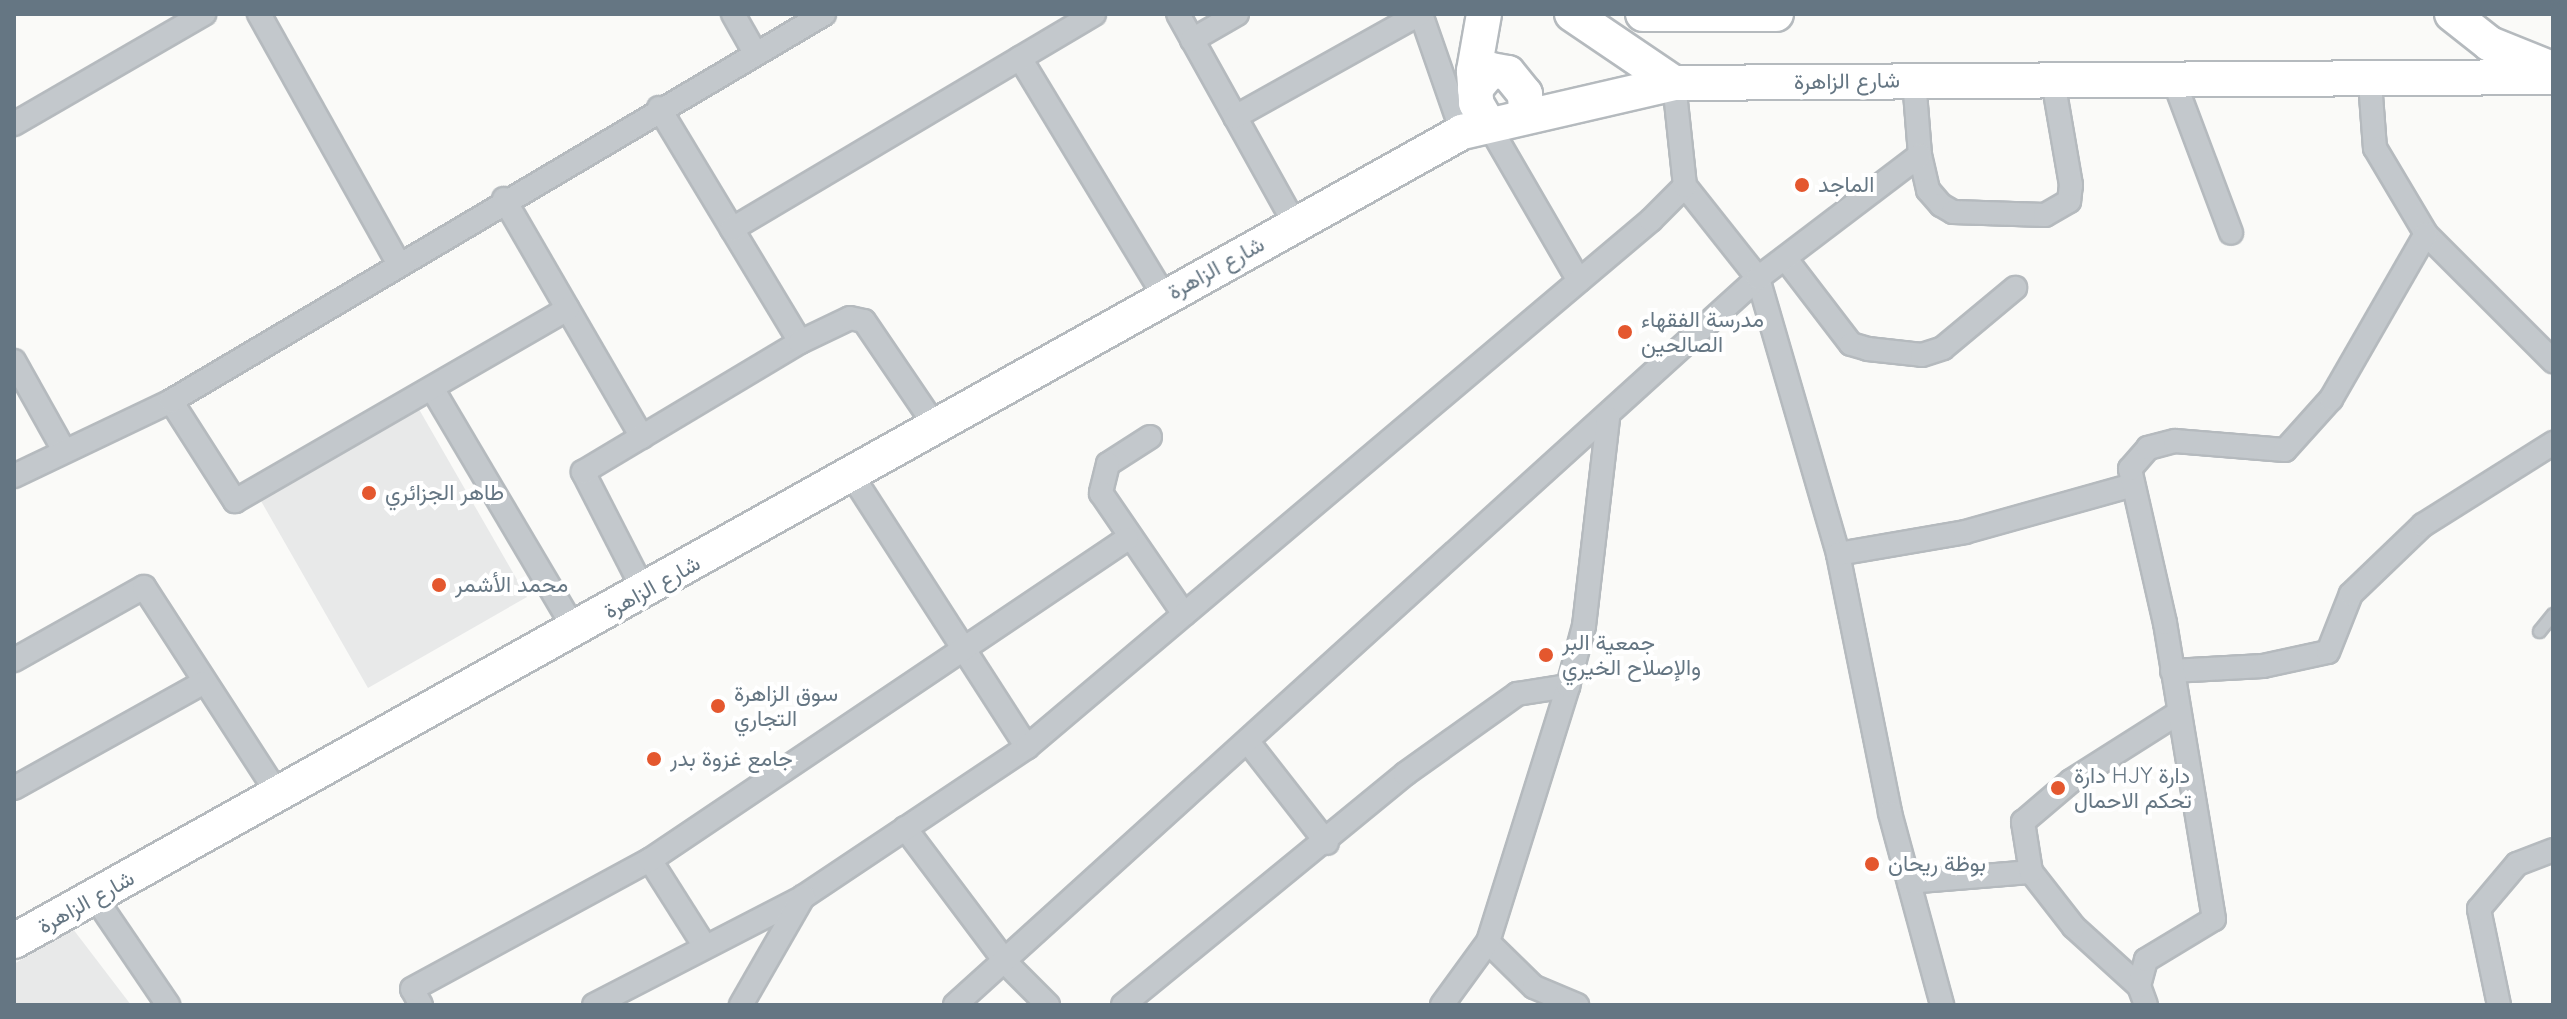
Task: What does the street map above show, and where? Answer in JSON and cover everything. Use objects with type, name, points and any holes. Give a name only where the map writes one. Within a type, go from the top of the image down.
[{"type":"main road","points":[[1475,128],[1475,89],[1484,14]]},
{"type":"main road","points":[[1572,14],[1674,83]]},
{"type":"main road","points":[[1643,14],[1776,14]]},
{"type":"main road","points":[[2452,14],[2498,48],[2553,70]]},
{"type":"main road","points":[[1475,89],[1491,70],[1508,73],[1525,94],[1526,112]]},
{"type":"main road","name":"شارع الزاهرة","points":[[14,941],[279,796],[1295,224],[1475,128],[1526,112],[1674,83],[1914,80],[2370,82],[2553,77]]},
{"type":"street","points":[[14,124],[204,14]]},
{"type":"street","points":[[259,14],[398,263]]},
{"type":"street","points":[[733,14],[754,51]]},
{"type":"street","points":[[14,476],[62,447],[171,401],[504,199],[754,51],[824,14]]},
{"type":"street","points":[[732,229],[1094,14]]},
{"type":"street","points":[[1178,14],[1295,224]]},
{"type":"street","points":[[1192,40],[1237,14]]},
{"type":"street","points":[[1235,117],[1420,14],[1475,128],[1579,281]]},
{"type":"street","points":[[1020,58],[1165,297]]},
{"type":"street","points":[[1914,80],[1920,155],[1928,190],[1953,212],[2045,215],[2059,208],[2071,185],[2053,81]]},
{"type":"street","points":[[2174,81],[2231,233]]},
{"type":"street","points":[[2370,82],[2375,148],[2426,234],[2553,361]]},
{"type":"street","points":[[1674,83],[1685,186],[1758,278],[1838,554],[1909,882],[1942,1005]]},
{"type":"street","points":[[659,108],[800,342]]},
{"type":"street","points":[[955,1005],[1007,964],[1474,529],[1608,418],[1758,278],[1920,155]]},
{"type":"street","points":[[594,1005],[622,999],[704,945],[803,897],[1027,747],[1579,281],[1685,186]]},
{"type":"street","points":[[504,199],[642,437]]},
{"type":"street","points":[[2143,996],[2146,960],[2214,919],[2172,671],[2130,469],[2148,448],[2175,441],[2285,450],[2331,399],[2426,234]]},
{"type":"street","points":[[1785,258],[1851,344],[1868,349],[1922,355],[1943,348],[2015,288]]},
{"type":"street","points":[[171,401],[235,501],[568,309]]},
{"type":"street","points":[[644,591],[583,482],[583,472],[800,342],[850,318],[864,321],[936,427]]},
{"type":"street","points":[[14,361],[62,447]]},
{"type":"street","points":[[432,388],[575,630]]},
{"type":"street","points":[[1442,1005],[1488,942],[1568,686],[1584,626],[1608,418]]},
{"type":"street","points":[[1150,437],[1100,476],[1127,539],[1184,614]]},
{"type":"street","points":[[2172,671],[2263,666],[2328,652],[2351,594],[2423,525],[2553,443]]},
{"type":"street","points":[[851,474],[1027,747]]},
{"type":"street","points":[[1838,554],[1965,532],[2133,485]]},
{"type":"street","points":[[421,1005],[412,989],[650,860],[1127,539]]},
{"type":"street","points":[[14,660],[144,587],[203,683],[279,796]]},
{"type":"street","points":[[16,782],[203,683]]},
{"type":"street","points":[[1123,1005],[1327,843],[1405,774],[1517,694],[1568,686]]},
{"type":"street","points":[[2143,996],[2074,927],[2031,872],[2023,822],[2071,781],[2178,713]]},
{"type":"street","points":[[1248,742],[1327,843]]},
{"type":"street","points":[[905,828],[1007,964],[1048,1005]]},
{"type":"street","points":[[2499,1005],[2479,909],[2517,864],[2553,850]]},
{"type":"street","points":[[650,860],[704,945]]},
{"type":"street","points":[[1909,882],[2031,872]]},
{"type":"street","points":[[94,896],[168,1005]]},
{"type":"street","points":[[741,1005],[803,897]]},
{"type":"street","points":[[1488,942],[1534,987],[1577,1005]]},
{"type":"lane","points":[[2539,631],[2553,614]]},
{"type":"shaded area","points":[[416,404],[527,597],[368,688],[257,494]]},
{"type":"shaded area","points":[[73,929],[131,1005],[14,1005],[14,964]]},
{"type":"place","name":"الماجد","points":[[1802,185]]},
{"type":"place","name":"مدرسة الفقهاء الصالحين","points":[[1625,332]]},
{"type":"place","name":"طاهر الجزائري","points":[[369,493]]},
{"type":"place","name":"محمد الأشمر","points":[[439,585]]},
{"type":"place","name":"جمعية البر والإصلاح الخيري","points":[[1546,655]]},
{"type":"place","name":"سوق الزاهرة التجاري","points":[[718,706]]},
{"type":"place","name":"جامع غزوة بدر","points":[[654,759]]},
{"type":"place","name":"دارة HJY دارة تحكم الاحمال","points":[[2058,788]]},
{"type":"place","name":"بوظة ريحان","points":[[1872,864]]}]
